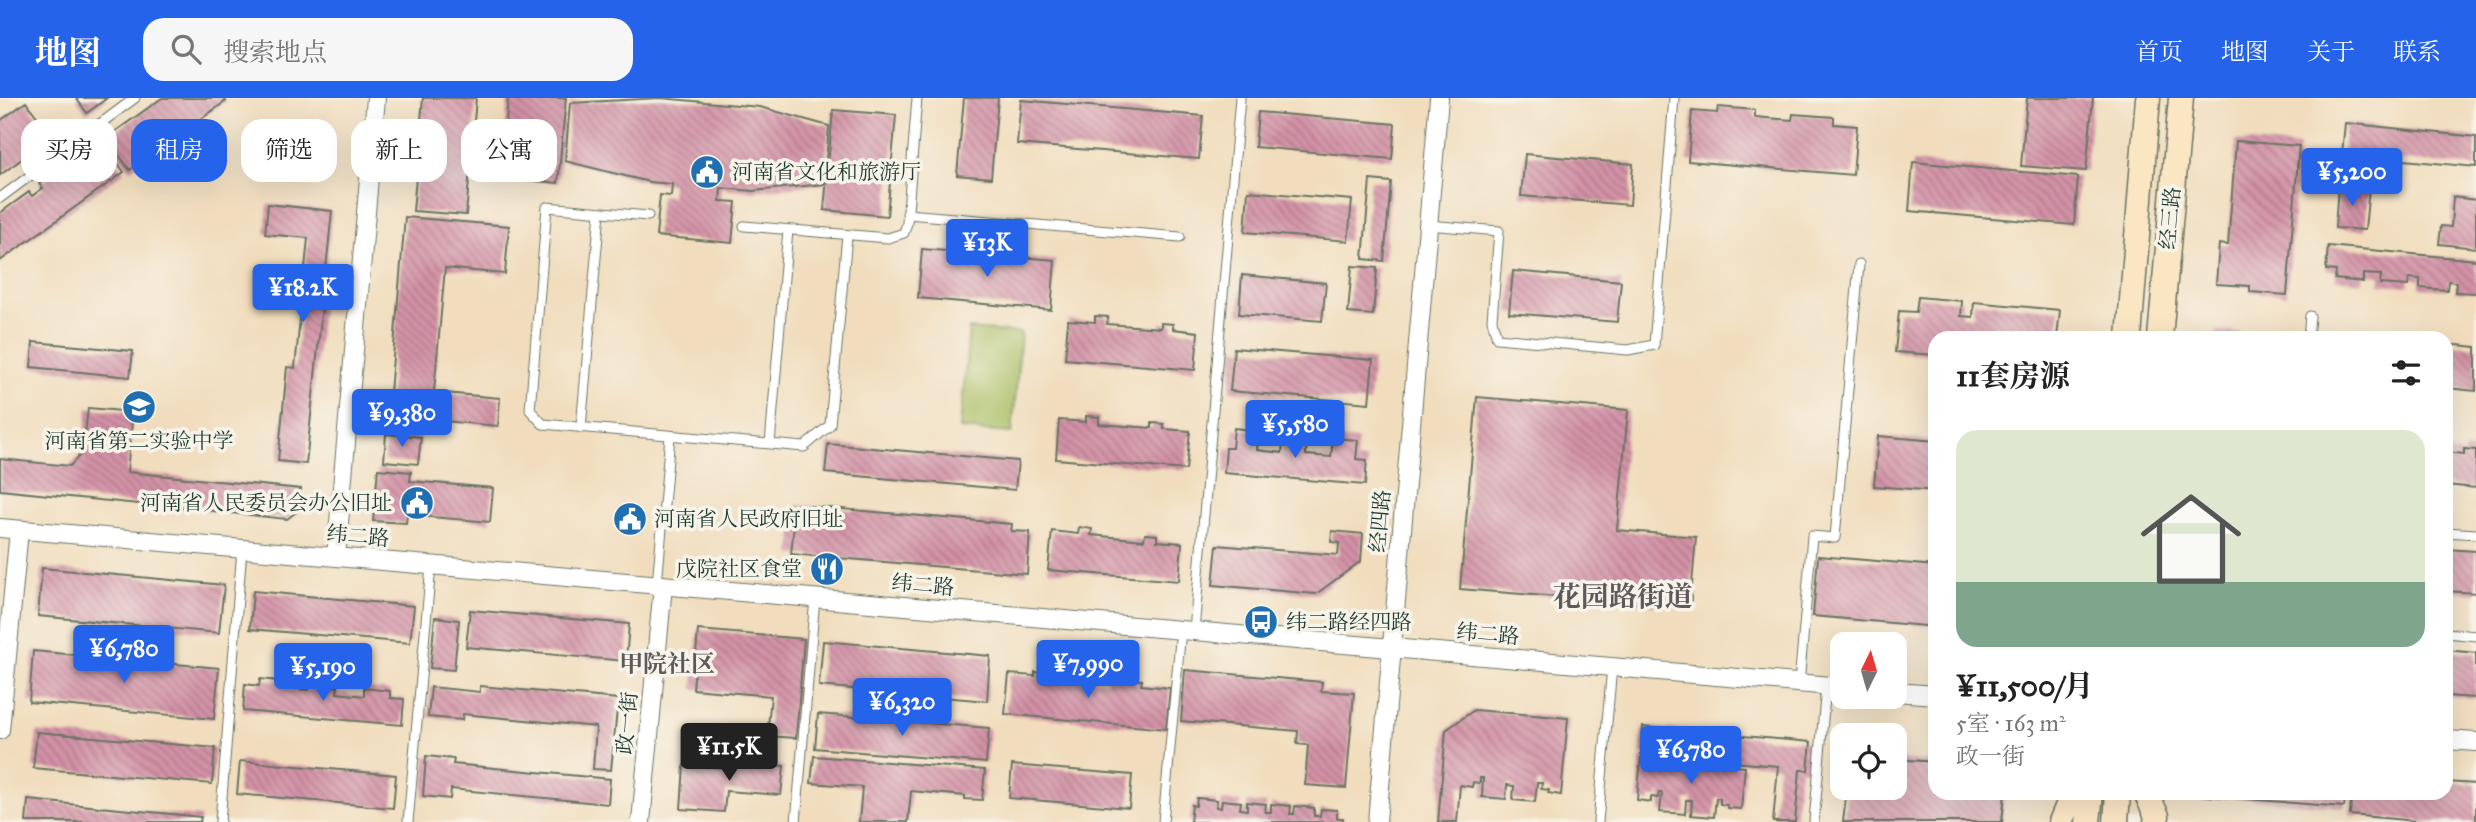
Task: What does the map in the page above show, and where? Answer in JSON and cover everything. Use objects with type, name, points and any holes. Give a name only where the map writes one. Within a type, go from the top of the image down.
[{"type":"main road","name":"经三路","points":[[2130,331],[2148,98]]},
{"type":"main road","name":"经三路","points":[[2161,331],[2181,98]]},
{"type":"main road","points":[[2061,822],[2070,800]]},
{"type":"main road","points":[[2088,822],[2090,800]]},
{"type":"main road","points":[[2116,822],[2118,800]]},
{"type":"main road","points":[[2149,800],[2157,816],[2156,822]]},
{"type":"street","points":[[336,557],[376,98]]},
{"type":"street","name":"经四路","points":[[1377,822],[1439,98]]},
{"type":"street","name":"纬二路","points":[[0,528],[1830,687]]},
{"type":"street","points":[[0,730],[19,530]]},
{"type":"street","name":"政一街","points":[[641,822],[660,585]]},
{"type":"street","points":[[1908,693],[1928,694]]},
{"type":"street","points":[[2453,740],[2476,742]]},
{"type":"lane","points":[[0,198],[135,98]]},
{"type":"lane","points":[[744,226],[888,238],[904,233],[917,98]]},
{"type":"lane","points":[[1163,822],[1188,631],[1240,98]]},
{"type":"lane","points":[[1428,225],[1499,231],[1492,320],[1497,338],[1629,350],[1654,345],[1674,98]]},
{"type":"lane","points":[[648,216],[547,207],[530,410],[543,424],[804,447],[830,425],[847,235]]},
{"type":"lane","points":[[581,428],[600,212]]},
{"type":"lane","points":[[907,214],[1180,237]]},
{"type":"lane","points":[[770,444],[788,230]]},
{"type":"lane","points":[[1800,684],[1812,536],[1835,538],[1859,264]]},
{"type":"lane","points":[[2309,331],[2310,316]]},
{"type":"lane","points":[[660,585],[670,436]]},
{"type":"lane","points":[[2453,532],[2476,534]]},
{"type":"lane","points":[[220,822],[242,549]]},
{"type":"lane","points":[[408,822],[431,566]]},
{"type":"lane","points":[[796,822],[815,598]]},
{"type":"lane","points":[[2453,634],[2476,636]]},
{"type":"lane","points":[[1598,822],[1612,667]]},
{"type":"lane","points":[[1814,822],[1831,709]]},
{"type":"green space","points":[[969,329],[1021,333],[1012,433],[960,429]]},
{"type":"building","points":[[76,98],[107,98],[87,113]]},
{"type":"building","points":[[162,98],[223,98],[226,101],[201,119],[133,119]]},
{"type":"building","points":[[423,98],[476,98],[474,119],[461,119],[461,182],[469,182],[466,215],[413,211],[416,182],[447,182],[447,119],[421,119]]},
{"type":"building","points":[[508,98],[566,98],[558,183],[547,182],[557,182],[557,119],[506,119]]},
{"type":"building","points":[[660,98],[760,107],[829,126],[824,184],[753,191],[721,188],[720,201],[736,202],[732,243],[656,236],[660,195],[671,196],[672,184],[649,182],[565,161],[570,103]]},
{"type":"building","points":[[964,98],[998,98],[991,178],[957,175]]},
{"type":"building","points":[[2027,98],[2093,98],[2086,171],[2021,166]]},
{"type":"building","points":[[1021,100],[1203,116],[1199,159],[1017,144]]},
{"type":"building","points":[[26,102],[39,119],[21,119],[21,160],[0,175],[0,121]]},
{"type":"building","points":[[1718,107],[1755,110],[1755,117],[1792,120],[1793,114],[1834,117],[1834,124],[1857,126],[1853,175],[1688,161],[1692,111],[1717,113]]},
{"type":"building","points":[[833,110],[896,115],[887,216],[824,210]]},
{"type":"building","points":[[1258,112],[1395,124],[1392,159],[1255,147]]},
{"type":"building","points":[[131,120],[130,170],[117,153],[117,130]]},
{"type":"building","points":[[2345,123],[2476,137],[2476,167],[2342,154]]},
{"type":"building","points":[[2236,141],[2299,146],[2287,295],[2250,292],[2250,286],[2216,284],[2219,244],[2228,245]]},
{"type":"building","points":[[1525,154],[1633,164],[1630,205],[1521,196]]},
{"type":"building","points":[[117,162],[124,172],[117,177]]},
{"type":"building","points":[[1913,162],[2078,177],[2074,225],[1909,211]]},
{"type":"building","points":[[1370,180],[1391,182],[1384,261],[1363,259]]},
{"type":"building","points":[[110,182],[0,261],[0,213],[29,192],[32,196],[43,188],[39,184]]},
{"type":"building","points":[[2338,185],[2369,188],[2365,230],[2335,228]]},
{"type":"building","points":[[1248,191],[1352,200],[1348,241],[1245,232]]},
{"type":"building","points":[[2453,197],[2476,200],[2476,248],[2439,244],[2441,226],[2451,227]]},
{"type":"building","points":[[268,204],[332,211],[306,464],[278,461],[287,367],[295,368],[308,238],[265,234]]},
{"type":"building","points":[[405,217],[509,226],[505,274],[445,268],[434,392],[500,398],[498,426],[388,416]]},
{"type":"building","points":[[2328,246],[2476,260],[2476,293],[2455,292],[2456,282],[2448,281],[2447,290],[2420,288],[2420,279],[2409,278],[2408,286],[2380,284],[2381,275],[2363,274],[2363,282],[2335,279],[2336,271],[2326,270]]},
{"type":"building","points":[[922,249],[1055,260],[1051,310],[918,298]]},
{"type":"building","points":[[1352,266],[1377,268],[1373,315],[1348,313]]},
{"type":"building","points":[[1513,271],[1621,281],[1617,322],[1509,313]]},
{"type":"building","points":[[1242,275],[1326,283],[1322,321],[1239,314]]},
{"type":"building","points":[[1918,297],[1962,301],[1961,316],[1973,317],[1974,302],[2060,310],[2058,331],[1928,331],[1928,354],[1895,352],[1899,311],[1916,312]]},
{"type":"building","points":[[1095,316],[1108,317],[1107,324],[1161,328],[1161,323],[1173,324],[1173,329],[1198,332],[1195,370],[1065,359],[1068,320],[1095,322]]},
{"type":"building","points":[[33,342],[133,351],[130,377],[31,367]]},
{"type":"building","points":[[2453,345],[2476,347],[2476,391],[2453,389]]},
{"type":"building","points":[[1234,348],[1373,360],[1369,403],[1230,391]]},
{"type":"building","points":[[1477,397],[1628,410],[1617,530],[1696,537],[1690,608],[1460,589]]},
{"type":"building","points":[[88,408],[133,412],[127,472],[301,489],[299,510],[287,519],[165,506],[166,502],[159,501],[158,506],[0,490],[0,459],[70,466],[83,452]]},
{"type":"building","points":[[1086,416],[1099,417],[1099,424],[1152,428],[1152,423],[1164,424],[1164,429],[1190,431],[1186,470],[1056,459],[1059,420],[1086,422]]},
{"type":"building","points":[[1234,428],[1259,431],[1257,450],[1282,453],[1284,433],[1307,435],[1306,455],[1331,457],[1333,438],[1358,440],[1356,459],[1367,460],[1365,485],[1224,473],[1226,448],[1232,448]]},
{"type":"building","points":[[386,434],[421,437],[418,464],[384,461]]},
{"type":"building","points":[[1878,436],[1928,440],[1928,490],[1874,486]]},
{"type":"building","points":[[828,444],[1018,461],[1015,490],[825,473]]},
{"type":"building","points":[[2464,449],[2476,450],[2476,488],[2453,486],[2453,453],[2464,454]]},
{"type":"building","points":[[378,469],[411,472],[410,481],[493,488],[490,522],[407,515],[406,523],[373,521]]},
{"type":"building","points":[[796,505],[1012,524],[1011,531],[1030,532],[1027,574],[791,554]]},
{"type":"building","points":[[1079,527],[1092,529],[1091,535],[1144,540],[1145,534],[1157,535],[1157,541],[1182,543],[1179,581],[1048,570],[1052,531],[1078,534]]},
{"type":"building","points":[[1332,531],[1363,534],[1361,561],[1316,594],[1213,585],[1217,545],[1338,555],[1339,543],[1331,542]]},
{"type":"building","points":[[2453,549],[2476,551],[2476,593],[2453,591]]},
{"type":"building","points":[[1818,556],[1928,565],[1928,626],[1813,616]]},
{"type":"building","points":[[42,568],[224,585],[219,633],[38,616]]},
{"type":"building","points":[[253,591],[414,606],[410,643],[250,629]]},
{"type":"building","points":[[470,610],[629,624],[626,661],[466,647]]},
{"type":"building","points":[[435,617],[459,620],[454,670],[430,668]]},
{"type":"building","points":[[698,630],[804,639],[796,738],[767,736],[771,696],[693,689]]},
{"type":"building","points":[[823,641],[990,656],[987,701],[819,686]]},
{"type":"building","points":[[33,651],[219,668],[214,719],[29,702]]},
{"type":"building","points":[[2453,651],[2476,653],[2476,698],[2453,696]]},
{"type":"building","points":[[1185,670],[1322,682],[1321,691],[1354,693],[1346,788],[1305,785],[1308,745],[1297,744],[1298,731],[1181,721]]},
{"type":"building","points":[[1035,672],[1069,675],[1069,679],[1107,682],[1107,677],[1142,680],[1141,685],[1170,688],[1166,729],[1005,714],[1009,674],[1035,676]]},
{"type":"building","points":[[260,679],[287,682],[286,688],[309,690],[310,683],[338,686],[337,693],[364,696],[364,688],[390,691],[390,698],[404,699],[402,725],[243,711],[245,684],[259,686]]},
{"type":"building","points":[[480,686],[618,699],[611,770],[593,769],[596,727],[463,714],[462,720],[428,717],[431,687],[480,692]]},
{"type":"building","points":[[1474,710],[1568,718],[1561,795],[1548,793],[1549,790],[1541,789],[1542,783],[1537,783],[1535,802],[1513,800],[1514,786],[1507,785],[1506,799],[1482,797],[1483,778],[1480,778],[1480,783],[1473,782],[1472,787],[1460,785],[1457,822],[1438,822],[1446,730]]},
{"type":"building","points":[[818,714],[989,728],[986,763],[815,748]]},
{"type":"building","points":[[1643,727],[1811,742],[1808,770],[1800,770],[1795,822],[1773,822],[1778,766],[1641,754]]},
{"type":"building","points":[[37,732],[215,748],[212,784],[33,768]]},
{"type":"building","points":[[426,756],[454,759],[453,764],[610,779],[608,804],[451,789],[450,799],[423,796]]},
{"type":"building","points":[[814,756],[985,770],[982,800],[911,791],[908,822],[859,822],[862,787],[811,783]]},
{"type":"building","points":[[743,757],[773,759],[772,765],[784,766],[781,795],[726,791],[724,812],[681,809],[684,765],[725,768],[725,761],[742,763]]},
{"type":"building","points":[[1641,758],[1745,767],[1741,809],[1727,808],[1727,805],[1720,804],[1720,798],[1716,798],[1714,817],[1691,815],[1692,800],[1686,800],[1685,814],[1660,812],[1662,793],[1659,793],[1658,798],[1651,797],[1651,802],[1637,800]]},
{"type":"building","points":[[1907,760],[1928,761],[1928,800],[2004,800],[2002,822],[1843,822],[1846,800],[1907,800]]},
{"type":"building","points":[[240,761],[396,775],[393,808],[237,794]]},
{"type":"building","points":[[1012,765],[1132,775],[1129,808],[1009,798]]},
{"type":"building","points":[[2453,782],[2476,784],[2476,822],[2428,822],[2350,815],[2351,800],[2453,800]]},
{"type":"building","points":[[1197,798],[1217,800],[1216,807],[1221,808],[1222,800],[1241,802],[1240,809],[1247,810],[1247,802],[1266,804],[1265,812],[1271,812],[1271,804],[1291,806],[1290,814],[1294,814],[1295,806],[1314,808],[1314,816],[1320,816],[1321,809],[1337,810],[1337,818],[1343,818],[1343,822],[1190,822],[1192,805],[1196,806]]},
{"type":"building","points":[[28,800],[201,817],[200,822],[26,822]]},
{"type":"building","points":[[2258,800],[2345,800],[2344,807]]},
{"type":"place","name":"河南省文化和旅游厅","points":[[707,172]]},
{"type":"place","name":"河南省第二实验中学","points":[[139,407]]},
{"type":"place","name":"河南省人民委员会办公旧址","points":[[417,503]]},
{"type":"place","name":"河南省人民政府旧址","points":[[630,519]]},
{"type":"place","name":"戊院社区食堂","points":[[827,569]]},
{"type":"place","name":"纬二路经四路","points":[[1261,622]]},
{"type":"district","name":"花园路街道","points":[[1623,596]]},
{"type":"district","name":"甲院社区","points":[[667,664]]}]
